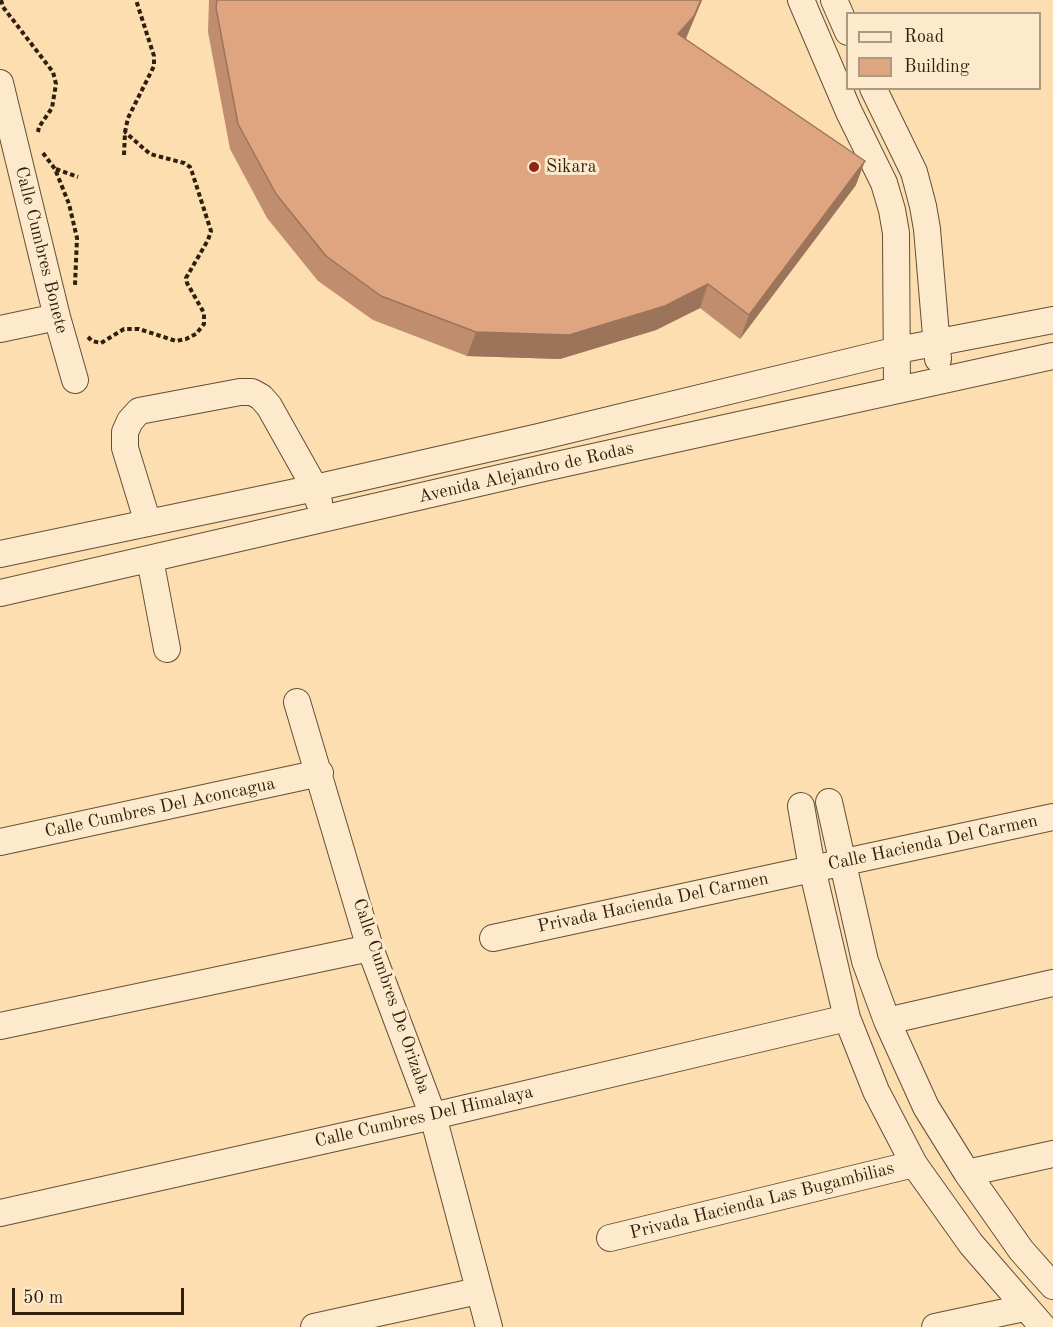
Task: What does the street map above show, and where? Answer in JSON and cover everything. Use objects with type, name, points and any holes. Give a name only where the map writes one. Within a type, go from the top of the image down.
[{"type":"street","points":[[801,0],[849,112],[884,183],[892,210],[896,233],[897,389]]},
{"type":"street","points":[[834,0],[846,27]]},
{"type":"street","name":"Calle Cumbres Bonete","points":[[0,83],[75,380]]},
{"type":"street","points":[[874,90],[914,172],[923,206],[927,229],[939,380]]},
{"type":"street","points":[[892,210],[923,206]]},
{"type":"street","points":[[0,329],[57,316]]},
{"type":"street","name":"Avenida Alejandro de Rodas","points":[[0,554],[315,488],[898,350],[1053,320]]},
{"type":"street","name":"Avenida Alejandro de Rodas","points":[[0,593],[548,467],[1053,356]]},
{"type":"street","points":[[148,523],[125,448],[124,432],[130,421],[139,411],[240,392],[252,392],[261,397],[269,406],[315,488],[324,520]]},
{"type":"street","points":[[150,559],[167,649]]},
{"type":"street","name":"Calle Cumbres De Orizaba","points":[[297,702],[320,772],[370,948],[433,1116],[489,1327]]},
{"type":"street","name":"Calle Cumbres Del Aconcagua","points":[[0,842],[320,772]]},
{"type":"street","points":[[829,802],[865,962],[887,1021],[926,1107],[967,1173],[1020,1250],[1053,1286]]},
{"type":"street","points":[[801,806],[812,868],[847,1018],[876,1091],[914,1164],[971,1244],[1024,1308],[1043,1327]]},
{"type":"street","name":"Calle Hacienda Del Carmen","points":[[812,868],[1053,817]]},
{"type":"street","name":"Privada Hacienda Del Carmen","points":[[493,938],[812,868]]},
{"type":"street","points":[[0,1026],[370,948]]},
{"type":"street","points":[[887,1021],[1053,983]]},
{"type":"street","name":"Calle Cumbres Del Himalaya","points":[[0,1213],[433,1116],[847,1018]]},
{"type":"street","points":[[967,1173],[1053,1154]]},
{"type":"street","name":"Privada Hacienda Las Bugambilias","points":[[610,1238],[914,1164]]},
{"type":"street","points":[[314,1327],[478,1291]]},
{"type":"street","points":[[935,1327],[1024,1308]]},
{"type":"path","points":[[124,155],[128,118],[154,66],[154,56],[136,0]]},
{"type":"path","points":[[1,1],[3,7],[53,72],[56,84],[52,108],[39,127],[17,143]]},
{"type":"path","points":[[86,334],[92,340],[101,343],[124,329],[139,329],[176,341],[196,334],[204,324],[204,313],[186,283],[186,278],[211,231],[190,167],[184,163],[150,154],[125,132]]},
{"type":"path","points":[[40,147],[55,169],[69,204],[77,238],[74,295]]},
{"type":"path","points":[[55,169],[78,177]]},
{"type":"building","name":"Sikara","points":[[217,0],[701,0],[694,16],[678,34],[865,161],[749,315],[708,284],[665,306],[569,335],[476,332],[381,296],[326,256],[276,194],[238,124],[216,8]]},
{"type":"place","name":"Sikara","points":[[534,167]]}]
